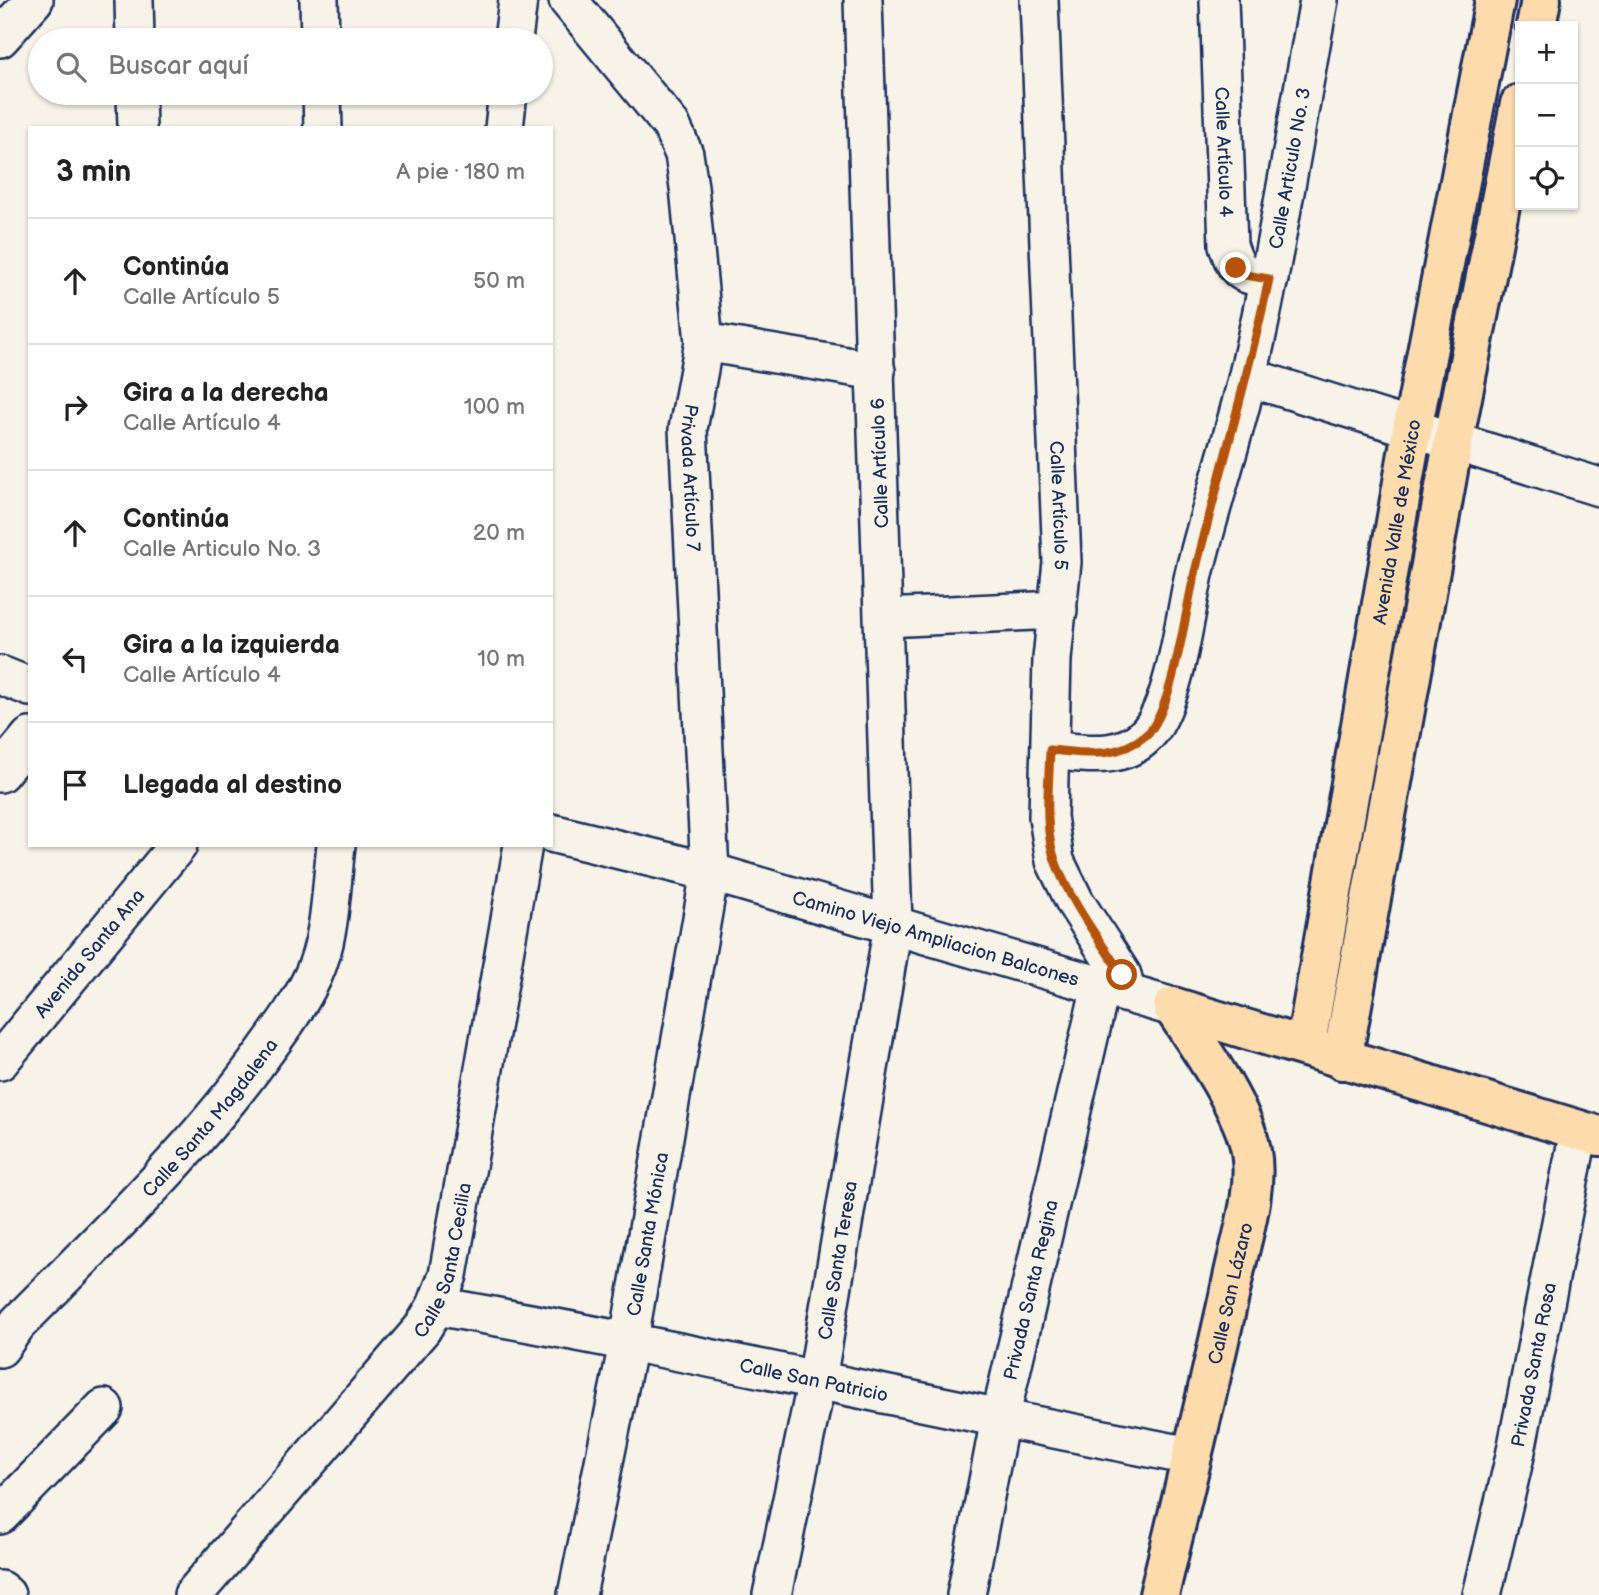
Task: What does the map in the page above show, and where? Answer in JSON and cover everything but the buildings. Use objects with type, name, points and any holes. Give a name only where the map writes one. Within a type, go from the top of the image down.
[{"type":"main road","name":"Avenida Valle de México","points":[[1306,1044],[1412,430],[1495,0]]},
{"type":"main road","points":[[1537,21],[1541,0]]},
{"type":"main road","points":[[1342,1060],[1453,443],[1515,129]]},
{"type":"main road","name":"Camino Viejo Ampliacion Balcones","points":[[1173,1007],[1306,1044],[1342,1060],[1589,1133]]},
{"type":"main road","name":"Calle San Lázaro","points":[[1159,1595],[1241,1242],[1251,1185],[1251,1151],[1215,1070],[1173,1007]]},
{"type":"street","points":[[0,38],[34,0]]},
{"type":"street","points":[[134,0],[135,28]]},
{"type":"street","points":[[319,0],[320,28]]},
{"type":"street","points":[[514,28],[518,0]]},
{"type":"street","name":"Privada Artículo 7","points":[[568,0],[671,125],[684,154],[704,342],[688,429],[710,872]]},
{"type":"street","name":"Calle Artículo 6","points":[[863,0],[893,925]]},
{"type":"street","name":"Calle Artículo 5","points":[[1039,0],[1062,562],[1052,659],[1048,817],[1055,861],[1075,902],[1122,975],[1114,989]]},
{"type":"street","name":"Calle Artículo 4","points":[[1219,0],[1228,245],[1236,268],[1245,275],[1269,279]]},
{"type":"street","name":"Calle Articulo No. 3","points":[[1248,377],[1269,279],[1319,0]]},
{"type":"street","points":[[136,105],[137,126]]},
{"type":"street","points":[[322,105],[323,126]]},
{"type":"street","points":[[504,126],[507,105]]},
{"type":"street","points":[[704,342],[876,371]]},
{"type":"street","points":[[1050,750],[1107,755],[1147,734],[1158,718],[1168,692],[1196,569],[1248,377],[1599,487]]},
{"type":"street","points":[[884,618],[1058,610]]},
{"type":"street","points":[[0,675],[28,686]]},
{"type":"street","points":[[0,774],[28,739]]},
{"type":"street","name":"Camino Viejo Ampliacion Balcones","points":[[553,834],[710,872],[1173,1007]]},
{"type":"street","name":"Avenida Santa Ana","points":[[0,1061],[176,847]]},
{"type":"street","name":"Calle Santa Magdalena","points":[[0,1348],[18,1323],[160,1179],[235,1092],[295,1010],[315,974],[327,926],[336,847]]},
{"type":"street","name":"Calle Santa Cecilia","points":[[193,1595],[422,1329],[436,1306],[448,1275],[523,847]]},
{"type":"street","name":"Calle Santa Mónica","points":[[577,1595],[629,1339],[710,872]]},
{"type":"street","name":"Calle Santa Teresa","points":[[772,1595],[817,1380],[893,925]]},
{"type":"street","name":"Privada Santa Regina","points":[[966,1595],[1000,1419],[1114,989]]},
{"type":"street","name":"Privada Santa Rosa","points":[[1482,1595],[1589,1133]]},
{"type":"street","name":"Calle San Patricio","points":[[436,1306],[629,1339],[1000,1419],[1191,1456]]},
{"type":"street","points":[[0,1516],[104,1408]]},
{"type":"street","points":[[0,1590],[6,1595]]},
{"type":"route","points":[[1122,975],[1075,902],[1055,861],[1048,817],[1050,750],[1107,755],[1147,734],[1158,718],[1168,692],[1196,569],[1248,377],[1269,279],[1245,275],[1236,268]]}]
